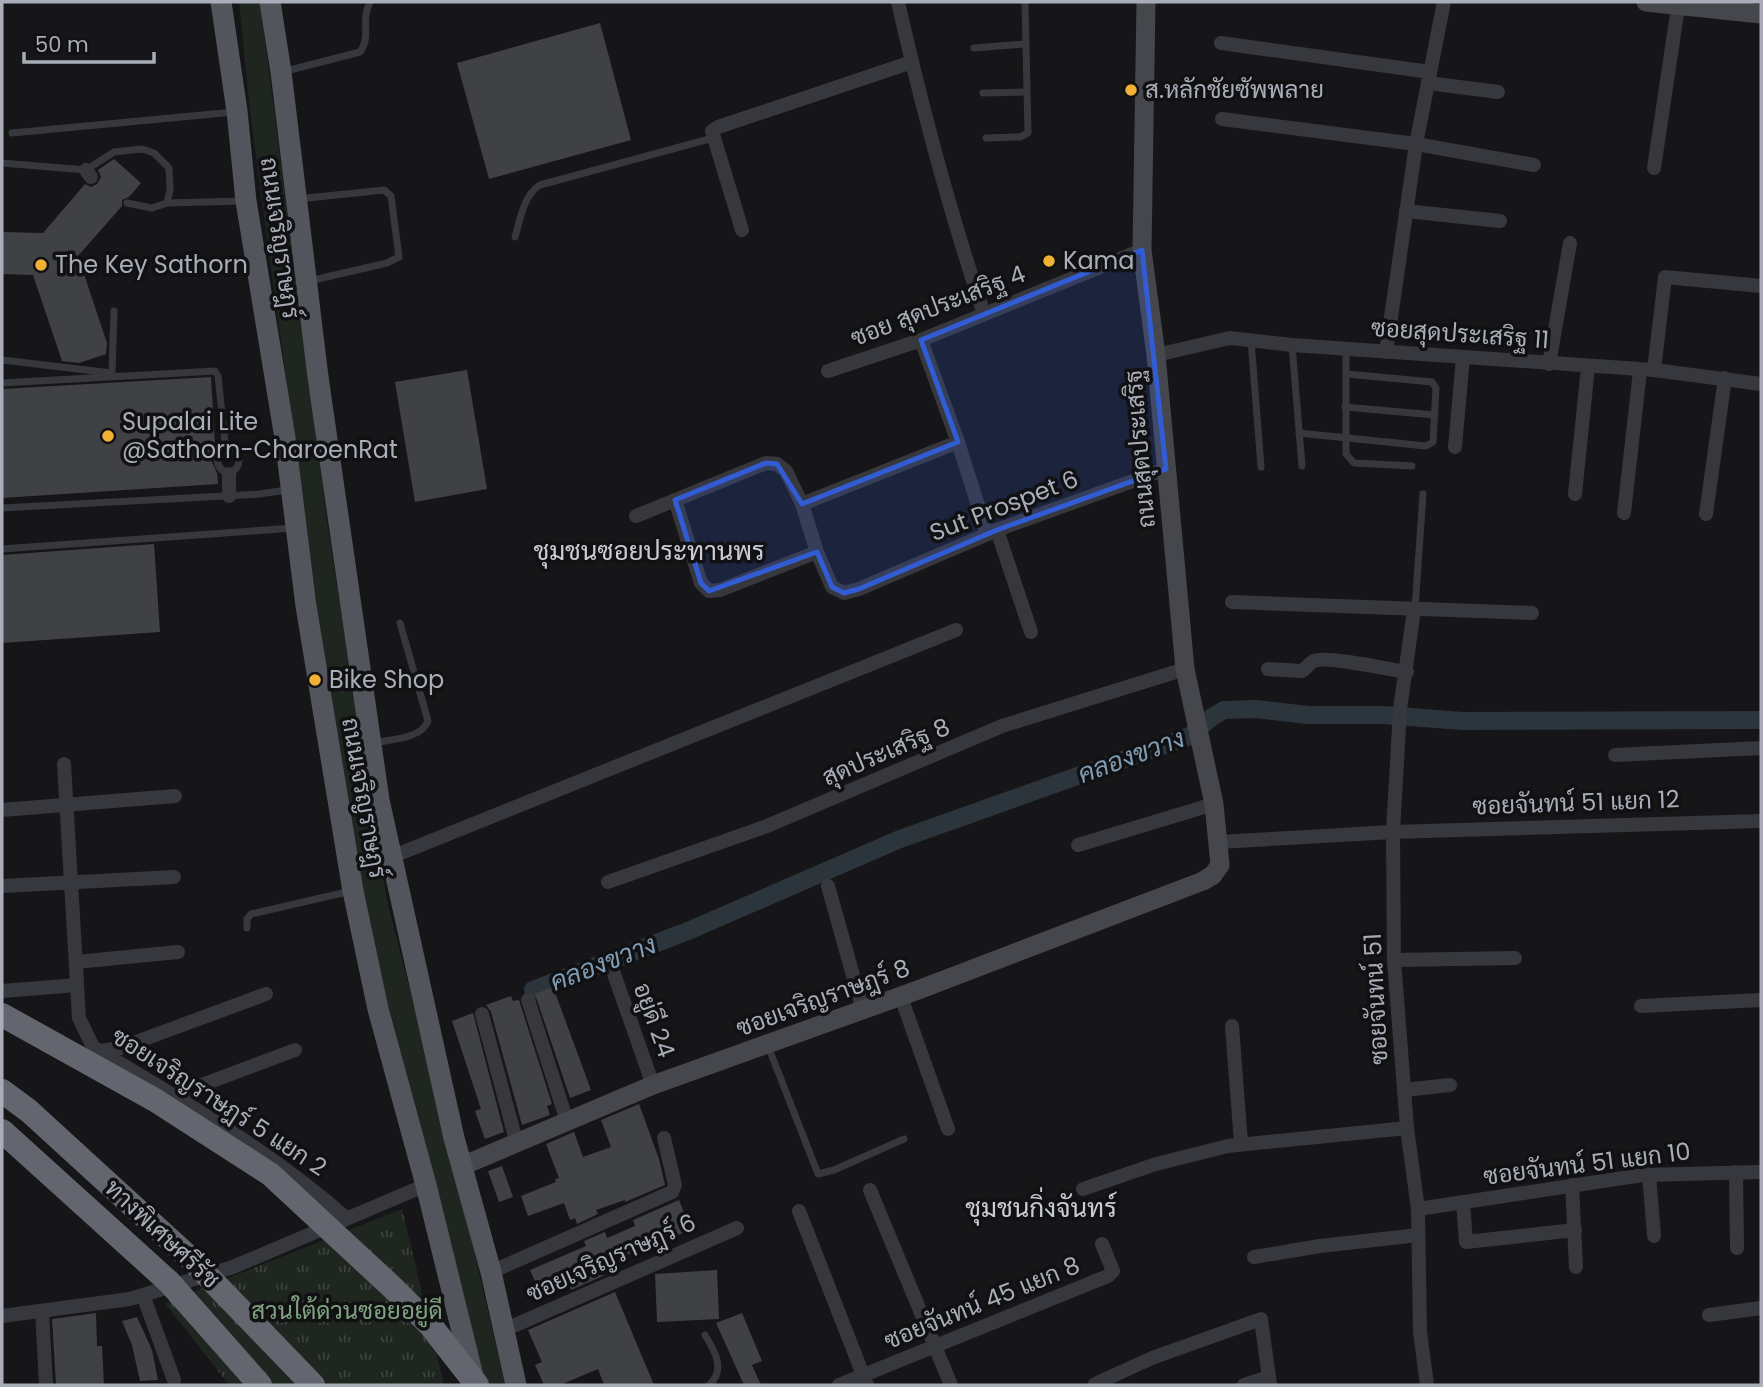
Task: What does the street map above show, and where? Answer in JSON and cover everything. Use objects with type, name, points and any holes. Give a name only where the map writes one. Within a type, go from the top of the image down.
[{"type":"highway","points":[[2,1015],[155,1100],[270,1174],[394,1288],[431,1326],[476,1385]]},
{"type":"highway","name":"ทางพิเศษศรีรัช","points":[[2,1091],[29,1111],[192,1260],[313,1385]]},
{"type":"highway","name":"ทางพิเศษศรีรัช","points":[[2,1131],[169,1283],[260,1385]]},
{"type":"main road","name":"ถนนเจริญราษฎร์","points":[[221,2],[237,111],[246,201],[292,490],[316,674],[353,891],[378,1009],[476,1385]]},
{"type":"main road","name":"ถนนเจริญราษฎร์","points":[[270,2],[320,390],[379,800],[462,1166],[491,1272],[516,1385]]},
{"type":"street","points":[[898,2],[926,125],[955,228],[984,314]]},
{"type":"street","name":"ถนนสุดประเสริฐ","points":[[1146,2],[1142,250],[1156,355],[1185,669],[1214,804],[1219,842],[1220,865],[1213,875],[1203,881]]},
{"type":"street","points":[[1386,352],[1416,144],[1444,2]]},
{"type":"street","points":[[1646,2],[1761,14]]},
{"type":"street","points":[[1654,168],[1678,7]]},
{"type":"street","points":[[1221,43],[1429,77],[1498,92]]},
{"type":"street","points":[[742,230],[712,131],[912,62]]},
{"type":"street","points":[[1222,119],[1416,144],[1534,165]]},
{"type":"street","points":[[1406,211],[1500,221]]},
{"type":"street","points":[[1549,364],[1570,243]]},
{"type":"street","name":"ซอย สุดประเสริฐ 4","points":[[828,371],[921,340],[1142,250]]},
{"type":"street","points":[[1624,513],[1665,277],[1761,286]]},
{"type":"street","name":"ซอยสุดประเสริฐ 11","points":[[1156,355],[1230,338],[1647,371],[1761,384]]},
{"type":"street","points":[[921,340],[1031,632]]},
{"type":"street","points":[[1455,447],[1462,358]]},
{"type":"street","points":[[1575,494],[1588,366]]},
{"type":"street","points":[[1706,514],[1725,379]]},
{"type":"street","points":[[802,504],[958,442]]},
{"type":"street","points":[[636,516],[675,500],[766,463],[777,464],[786,471],[802,504],[817,552],[720,590],[709,591],[701,583],[675,500]]},
{"type":"street","name":"Sut Prospet 6","points":[[817,552],[832,587],[844,593],[992,532],[1166,469]]},
{"type":"street","points":[[229,474],[229,496]]},
{"type":"street","points":[[1232,602],[1532,614]]},
{"type":"street","name":"ซอยจันทน์ 51","points":[[1415,610],[1400,709],[1393,832],[1394,960],[1407,1128],[1418,1209],[1420,1332],[1427,1385]]},
{"type":"street","points":[[391,857],[957,630]]},
{"type":"street","points":[[1268,669],[1301,671],[1319,660],[1407,673]]},
{"type":"street","name":"สุดประเสริฐ 8","points":[[608,882],[767,826],[1002,726],[1185,669]]},
{"type":"street","points":[[1615,755],[1761,748]]},
{"type":"street","name":"ซอยเจริญราษฎร์ 5 แยก 2","points":[[64,764],[79,1018],[89,1042],[176,1095],[301,1181],[346,1218]]},
{"type":"street","points":[[2,810],[175,796]]},
{"type":"street","points":[[1078,845],[1214,804]]},
{"type":"street","name":"ซอยจันทน์ 51 แยก 12","points":[[1219,842],[1393,832],[1761,821]]},
{"type":"street","points":[[2,886],[72,880],[174,877]]},
{"type":"street","name":"ซอยเจริญราษฎร์ 8","points":[[462,1166],[653,1085],[901,997],[1203,881]]},
{"type":"street","points":[[828,886],[863,1011]]},
{"type":"street","points":[[76,962],[178,952]]},
{"type":"street","points":[[1394,960],[1516,958]]},
{"type":"street","name":"อยู่ดี 24","points":[[613,971],[653,1085]]},
{"type":"street","points":[[2,991],[77,985]]},
{"type":"street","points":[[101,1051],[120,1048],[266,994]]},
{"type":"street","points":[[901,997],[948,1129]]},
{"type":"street","points":[[528,1000],[567,1121]]},
{"type":"street","points":[[1641,1006],[1761,1000]]},
{"type":"street","points":[[482,1014],[517,1144]]},
{"type":"street","points":[[1232,1026],[1241,1143]]},
{"type":"street","points":[[176,1095],[295,1051]]},
{"type":"street","points":[[1404,1090],[1450,1085]]},
{"type":"street","points":[[1083,1189],[1156,1164],[1241,1143],[1407,1128]]},
{"type":"street","points":[[491,1272],[672,1192],[673,1177],[664,1138]]},
{"type":"street","points":[[1736,1172],[1737,1248]]},
{"type":"street","name":"ซอยจันทน์ 51 แยก 10","points":[[1418,1209],[1649,1174],[1761,1172]]},
{"type":"street","points":[[1649,1174],[1654,1236]]},
{"type":"street","points":[[2,1316],[143,1295],[233,1267],[426,1185]]},
{"type":"street","points":[[1572,1185],[1577,1267]]},
{"type":"street","points":[[870,1190],[951,1385]]},
{"type":"street","points":[[1463,1202],[1466,1242],[1575,1230]]},
{"type":"street","points":[[799,1211],[865,1380]]},
{"type":"street","name":"ซอยเจริญราษฎร์ 6","points":[[504,1330],[737,1228]]},
{"type":"street","points":[[1254,1257],[1320,1246],[1418,1235]]},
{"type":"street","name":"ซอยจันทน์ 45 แยก 8","points":[[839,1385],[865,1380],[935,1346],[1108,1276],[1113,1271],[1102,1244]]},
{"type":"street","points":[[143,1295],[174,1380]]},
{"type":"street","points":[[1709,1315],[1761,1308]]},
{"type":"street","points":[[42,1311],[46,1385]]},
{"type":"street","points":[[1095,1384],[1152,1358],[1261,1318],[1270,1381],[1244,1385]]},
{"type":"lane","points":[[281,72],[360,52],[366,43],[365,13],[370,2]]},
{"type":"lane","points":[[986,138],[1020,137],[1028,133],[1025,2]]},
{"type":"lane","points":[[974,48],[1025,44]]},
{"type":"lane","points":[[984,93],[1027,92]]},
{"type":"lane","points":[[12,133],[237,111]]},
{"type":"lane","points":[[515,237],[533,188],[713,138]]},
{"type":"lane","points":[[2,163],[88,174],[114,152],[136,148],[150,151],[169,168],[170,190],[167,203]]},
{"type":"lane","points":[[297,199],[384,190],[391,196],[399,257],[387,263],[308,281]]},
{"type":"lane","points":[[127,203],[152,208],[167,203],[246,201]]},
{"type":"lane","points":[[2,360],[112,373],[114,311]]},
{"type":"lane","points":[[1251,340],[1261,467]]},
{"type":"lane","points":[[1292,345],[1302,466]]},
{"type":"lane","points":[[1345,348],[1346,454],[1354,463],[1412,466]]},
{"type":"lane","points":[[2,383],[215,372],[218,376],[225,442],[218,451],[217,463],[222,471],[229,474],[236,470],[239,456],[234,447],[225,442]]},
{"type":"lane","points":[[1299,433],[1430,445],[1434,439],[1436,388],[1432,382],[1347,374]]},
{"type":"lane","points":[[1345,407],[1435,415]]},
{"type":"lane","points":[[2,508],[292,490]]},
{"type":"lane","points":[[1415,610],[1423,494]]},
{"type":"lane","points":[[2,549],[296,528]]},
{"type":"lane","points":[[372,743],[418,733],[425,729],[428,720],[400,623]]},
{"type":"lane","points":[[247,928],[247,919],[251,914],[353,891]]},
{"type":"lane","points":[[768,1045],[818,1174],[822,1175],[904,1139]]},
{"type":"lane","points":[[705,1335],[716,1352],[719,1369],[714,1381],[709,1385]]},
{"type":"highlighted area","points":[[1142,250],[1166,469],[997,530],[859,589],[844,593],[832,587],[817,552],[709,591],[701,583],[675,500],[766,463],[777,464],[802,504],[958,442],[921,340]]},
{"type":"green space","points":[[239,2],[260,2],[328,528],[387,900],[453,1160],[505,1385],[484,1385],[373,953],[326,674],[250,112]]},
{"type":"green space","name":"สวนใต้ด่วนซอยอยู่ดี","points":[[402,1209],[444,1385],[229,1385],[165,1303]]},
{"type":"building","points":[[600,23],[631,140],[489,179],[457,63]]},
{"type":"building","name":"The Key Sathorn","points":[[114,159],[141,183],[129,197],[122,200],[122,206],[78,256],[107,343],[106,354],[79,363],[62,361],[33,275],[2,274],[2,232],[43,233],[85,184],[91,187],[97,184],[101,177],[98,170]]},
{"type":"building","points":[[467,370],[487,489],[415,502],[395,382]]},
{"type":"building","name":"Supalai Lite @Sathorn-CharoenRat","points":[[211,377],[215,445],[211,460],[217,473],[218,484],[2,498],[2,389]]},
{"type":"building","points":[[154,544],[160,632],[2,643],[2,555]]},
{"type":"building","points":[[553,987],[591,1090],[570,1098],[535,994]]},
{"type":"building","points":[[511,996],[513,1001],[519,1000],[552,1104],[547,1106],[550,1115],[522,1125],[491,1012],[486,1005]]},
{"type":"building","points":[[473,1013],[504,1132],[485,1139],[475,1111],[481,1109],[452,1021]]},
{"type":"building","points":[[639,1104],[659,1159],[665,1185],[625,1202],[596,1210],[598,1214],[577,1224],[575,1218],[570,1220],[564,1203],[528,1216],[521,1196],[556,1182],[555,1179],[559,1178],[546,1144],[574,1132],[583,1157],[611,1147],[601,1120]]},
{"type":"building","points":[[502,1166],[513,1197],[499,1202],[488,1171]]},
{"type":"building","points":[[679,1200],[691,1230],[580,1276],[605,1275],[571,1290],[566,1277],[538,1288],[530,1270],[586,1246],[584,1241],[605,1232],[607,1238],[635,1226],[633,1220]]},
{"type":"building","points":[[717,1270],[719,1319],[657,1322],[655,1274]]},
{"type":"building","points":[[615,1292],[654,1385],[604,1385],[598,1369],[560,1385],[544,1385],[535,1365],[542,1362],[528,1330]]},
{"type":"building","points":[[96,1313],[97,1346],[102,1346],[104,1385],[56,1385],[52,1319]]},
{"type":"building","points":[[742,1313],[762,1361],[752,1365],[761,1385],[744,1385],[716,1323]]},
{"type":"building","points":[[137,1317],[152,1350],[158,1380],[140,1381],[132,1345],[122,1321]]},
{"type":"waterway","name":"คลองขวาง","points":[[533,990],[688,931],[900,839],[1190,736],[1224,710],[1256,709],[1308,715],[1383,715],[1463,721],[1761,720]]},
{"type":"place","name":"ส.หลักชัยซัพพลาย","points":[[1131,90]]},
{"type":"place","name":"Kama","points":[[1049,261]]},
{"type":"place","name":"The Key Sathorn","points":[[41,265]]},
{"type":"place","name":"Supalai Lite @Sathorn-CharoenRat","points":[[108,436]]},
{"type":"place","name":"Bike Shop","points":[[315,680]]},
{"type":"district","name":"ชุมชนซอยประทานพร","points":[[649,551]]},
{"type":"district","name":"ชุมชนกิ่งจันทร์","points":[[1041,1208]]}]
